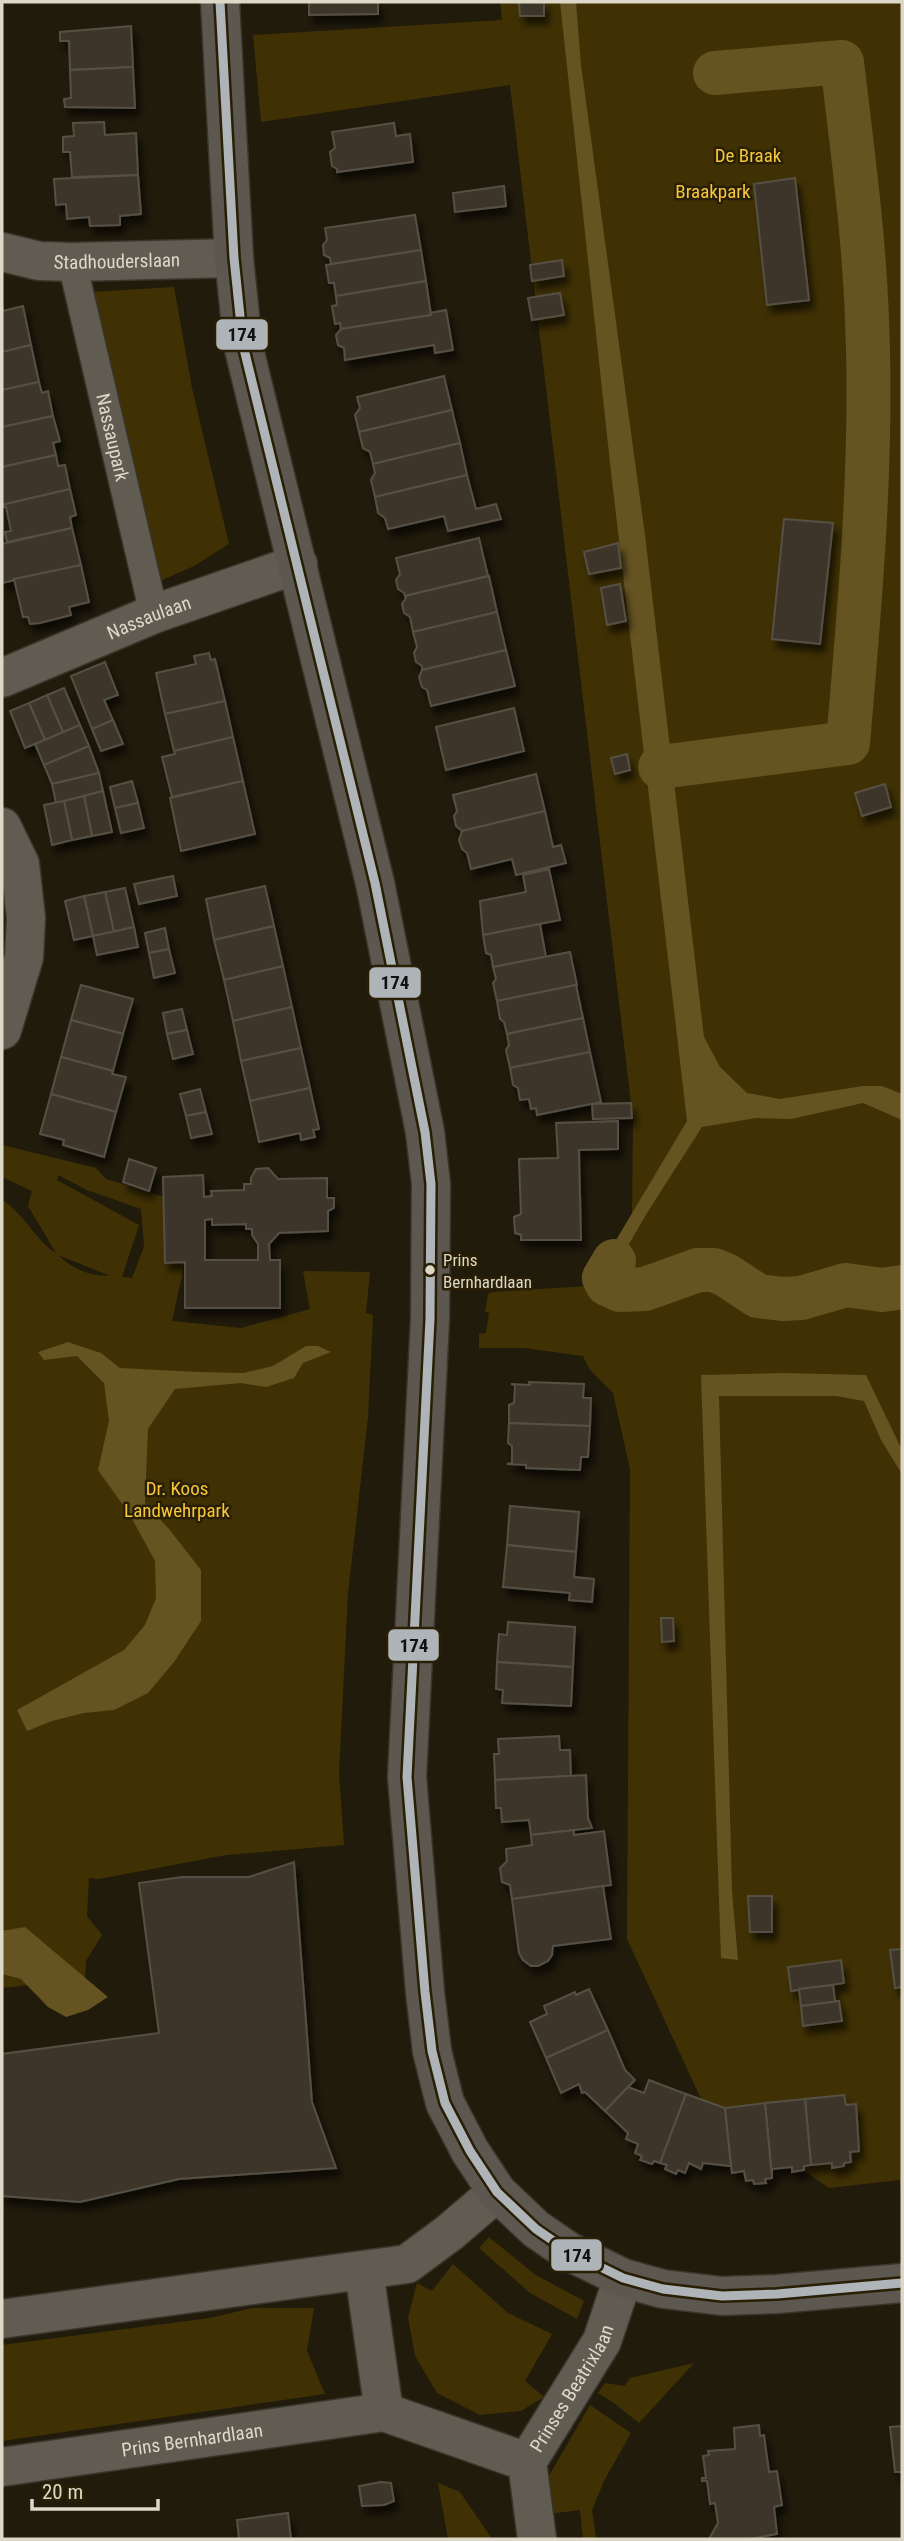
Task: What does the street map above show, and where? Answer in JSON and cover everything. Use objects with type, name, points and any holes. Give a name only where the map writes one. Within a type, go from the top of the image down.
[{"type":"main road","points":[[220,2],[234,258],[243,345],[375,883],[425,1132],[431,1184],[432,1247],[407,1777],[425,1992],[432,2050],[445,2103],[470,2151],[497,2192],[546,2236],[588,2262],[623,2278],[663,2289],[722,2296],[902,2283]]},
{"type":"street","name":"Stadhouderslaan","points":[[2,252],[39,261],[72,262],[234,258]]},
{"type":"street","name":"Nassaupark","points":[[72,262],[154,614]]},
{"type":"street","name":"Nassaulaan","points":[[2,678],[154,614],[298,564]]},
{"type":"street","points":[[2,827],[20,864],[26,918],[24,957],[2,1030]]},
{"type":"street","points":[[2,2319],[407,2264],[497,2192]]},
{"type":"street","points":[[364,2271],[384,2412]]},
{"type":"street","name":"Prinses Beatrixlaan","points":[[537,2539],[527,2462],[603,2341],[623,2278]]},
{"type":"street","name":"Prins Bernhardlaan","points":[[2,2467],[384,2412],[527,2462]]},
{"type":"green space","name":"Braakpark","points":[[500,2],[902,2],[902,2194],[900,2180],[829,2188],[702,2101],[627,1939],[630,1469],[613,1393],[590,1370],[583,1356],[524,1348],[479,1348],[479,1334],[486,1333],[488,1294],[588,1286],[632,1221],[633,1120],[510,85],[261,122],[253,35],[502,20]]},
{"type":"green space","points":[[174,287],[192,388],[229,544],[194,566],[160,581],[92,292]]},
{"type":"green space","name":"Dr. Koos Landwehrpark","points":[[2,1145],[96,1168],[106,1179],[164,1197],[165,1263],[185,1262],[172,1321],[241,1328],[310,1309],[303,1271],[370,1272],[366,1313],[373,1315],[368,1418],[348,1593],[339,1773],[344,1845],[226,1855],[99,1879],[89,1878],[87,1916],[102,1935],[86,1961],[85,1979],[2,1988],[2,1200],[56,1253],[28,1206],[32,1191],[2,1177]],"holes":[[[58,1175],[87,1190],[141,1209],[144,1247],[132,1278],[122,1277],[139,1225],[57,1180]],[[58,1255],[108,1275],[108,1276],[81,1270]]]},
{"type":"green space","points":[[489,2237],[534,2274],[584,2301],[577,2319],[530,2293],[479,2248]]},
{"type":"green space","points":[[453,2264],[508,2313],[552,2334],[525,2381],[544,2397],[521,2411],[480,2415],[437,2393],[415,2356],[408,2317],[417,2283],[432,2291]]},
{"type":"green space","points":[[252,2308],[314,2308],[307,2351],[325,2394],[2,2441],[2,2345],[210,2318]]},
{"type":"green space","points":[[694,2363],[639,2423],[598,2393],[605,2383],[625,2386],[630,2378]]},
{"type":"green space","points":[[590,2405],[631,2433],[604,2481],[592,2510],[596,2539],[583,2539],[580,2510],[548,2514],[546,2481]]},
{"type":"green space","points":[[438,2483],[460,2492],[492,2539],[448,2539]]},
{"type":"shaded area","points":[[560,2],[576,2],[581,65],[645,535],[704,1037],[720,1067],[747,1093],[780,1099],[863,1086],[882,1086],[902,1094],[902,1120],[863,1103],[791,1119],[756,1118],[702,1127],[647,1213],[618,1263],[614,1275],[642,1279],[693,1263],[722,1263],[756,1281],[800,1286],[873,1279],[902,1273],[902,1294],[809,1300],[750,1298],[712,1280],[614,1293],[599,1287],[597,1272],[687,1121],[611,472]]},
{"type":"shaded area","points":[[68,1342],[101,1353],[120,1368],[199,1372],[243,1373],[273,1366],[306,1346],[318,1346],[331,1352],[303,1363],[294,1378],[266,1387],[241,1383],[175,1389],[148,1429],[145,1503],[201,1570],[201,1621],[174,1662],[148,1693],[114,1710],[84,1713],[27,1731],[17,1710],[124,1650],[145,1625],[156,1598],[155,1561],[130,1515],[98,1470],[109,1421],[104,1383],[77,1356],[44,1360],[38,1352]]},
{"type":"shaded area","points":[[701,1375],[866,1375],[902,1450],[902,1474],[881,1440],[864,1401],[836,1396],[719,1396],[732,1891],[738,1960],[721,1958]]},
{"type":"shaded area","points":[[25,1927],[108,1997],[88,2010],[66,2017],[48,2007],[21,1979],[2,1974],[2,1931]]},
{"type":"building","points":[[309,2],[378,2],[378,14],[309,15]]},
{"type":"building","points":[[519,2],[544,2],[544,16],[520,16]]},
{"type":"building","points":[[131,26],[133,67],[70,70],[69,41],[60,41],[60,32]]},
{"type":"building","points":[[133,67],[135,108],[65,107],[64,99],[71,98],[70,70]]},
{"type":"building","points":[[104,122],[105,135],[136,133],[138,175],[72,177],[70,152],[63,152],[63,137],[74,136],[73,123]]},
{"type":"building","points":[[394,123],[396,136],[410,134],[413,162],[337,172],[332,166],[330,152],[335,148],[332,132]]},
{"type":"building","points":[[138,175],[141,214],[120,216],[120,225],[90,226],[89,217],[67,219],[66,204],[56,205],[54,179]]},
{"type":"building","points":[[795,178],[809,300],[767,305],[754,184]]},
{"type":"building","points":[[504,186],[506,206],[455,212],[453,193]]},
{"type":"building","points":[[415,215],[421,250],[331,264],[330,258],[324,255],[323,245],[327,240],[325,228]]},
{"type":"building","points":[[421,250],[426,281],[336,296],[334,283],[329,283],[326,265]]},
{"type":"building","points":[[562,260],[564,276],[532,281],[530,265]]},
{"type":"building","points":[[426,281],[431,315],[341,329],[340,323],[335,324],[332,306],[337,305],[336,296]]},
{"type":"building","points":[[560,293],[564,315],[532,320],[528,298]]},
{"type":"building","points":[[2,306],[3,311],[23,306],[31,345],[2,352]]},
{"type":"building","points":[[446,310],[453,350],[435,353],[434,345],[345,360],[344,348],[338,345],[336,335],[341,329],[431,315],[430,313]]},
{"type":"building","points":[[31,345],[39,382],[2,390],[2,352]]},
{"type":"building","points":[[444,376],[452,410],[359,432],[355,415],[360,408],[357,397]]},
{"type":"building","points":[[39,382],[42,393],[48,391],[53,416],[2,427],[2,390]]},
{"type":"building","points":[[452,410],[460,443],[373,464],[370,452],[363,448],[359,432]]},
{"type":"building","points":[[53,416],[60,441],[53,443],[56,455],[2,467],[2,427]]},
{"type":"building","points":[[460,443],[467,475],[375,497],[371,480],[375,473],[373,464]]},
{"type":"building","points":[[56,455],[58,466],[65,465],[70,489],[2,505],[2,467]]},
{"type":"building","points":[[467,475],[476,509],[496,504],[501,519],[448,531],[444,516],[388,529],[385,518],[378,513],[375,497]]},
{"type":"building","points":[[70,489],[76,515],[70,517],[72,528],[7,542],[5,532],[11,531],[6,507],[2,505]]},
{"type":"building","points":[[784,519],[833,523],[820,644],[772,639]]},
{"type":"building","points":[[72,528],[81,565],[2,583],[2,544]]},
{"type":"building","points":[[479,538],[488,576],[405,596],[398,589],[396,580],[400,574],[396,558]]},
{"type":"building","points":[[618,543],[621,568],[589,574],[584,552]]},
{"type":"building","points":[[81,565],[89,602],[69,607],[71,615],[30,624],[28,617],[23,617],[14,579]]},
{"type":"building","points":[[489,576],[497,612],[413,632],[410,617],[404,613],[402,604],[405,596]]},
{"type":"building","points":[[620,584],[626,621],[607,625],[601,588]]},
{"type":"building","points":[[497,612],[506,650],[422,670],[422,666],[416,662],[414,653],[417,647],[413,632]]},
{"type":"building","points":[[506,650],[515,686],[431,706],[427,690],[422,687],[419,677],[422,670]]},
{"type":"building","points":[[209,653],[211,660],[215,659],[225,701],[165,714],[156,673],[196,664],[194,656]]},
{"type":"building","points":[[105,662],[118,695],[104,700],[113,720],[92,729],[71,676]]},
{"type":"building","points":[[64,688],[80,725],[63,732],[47,695]]},
{"type":"building","points":[[47,695],[63,732],[45,740],[29,703]]},
{"type":"building","points":[[225,701],[233,737],[174,751],[165,714]]},
{"type":"building","points":[[29,703],[45,740],[25,748],[10,711]]},
{"type":"building","points":[[514,708],[524,751],[446,770],[436,727]]},
{"type":"building","points":[[113,720],[123,744],[101,751],[92,729]]},
{"type":"building","points":[[80,725],[89,746],[44,765],[35,744]]},
{"type":"building","points":[[233,737],[243,781],[172,797],[162,757],[175,754],[174,751]]},
{"type":"building","points":[[89,746],[99,773],[52,784],[44,765]]},
{"type":"building","points":[[627,754],[630,770],[615,774],[611,758]]},
{"type":"building","points":[[99,773],[103,791],[56,803],[52,784]]},
{"type":"building","points":[[536,774],[545,811],[462,831],[456,826],[454,816],[457,811],[453,795]]},
{"type":"building","points":[[132,781],[138,803],[115,808],[110,787]]},
{"type":"building","points":[[243,781],[255,834],[181,851],[170,798]]},
{"type":"building","points":[[885,784],[891,807],[862,816],[855,793]]},
{"type":"building","points":[[103,791],[112,832],[92,836],[84,796]]},
{"type":"building","points":[[84,796],[92,836],[72,840],[64,801]]},
{"type":"building","points":[[64,801],[72,840],[52,845],[44,805]]},
{"type":"building","points":[[138,803],[144,828],[121,833],[115,808]]},
{"type":"building","points":[[545,811],[553,847],[561,845],[566,863],[516,875],[512,859],[471,869],[467,853],[462,849],[459,840],[462,831]]},
{"type":"building","points":[[549,869],[560,920],[483,935],[480,901],[526,892],[523,875]]},
{"type":"building","points":[[173,876],[177,896],[139,904],[134,884]]},
{"type":"building","points":[[265,886],[274,926],[214,940],[206,899]]},
{"type":"building","points":[[125,888],[134,927],[114,932],[105,892]]},
{"type":"building","points":[[105,892],[114,932],[93,936],[84,896]]},
{"type":"building","points":[[84,896],[93,936],[74,940],[65,901]]},
{"type":"building","points":[[540,924],[546,957],[493,967],[491,955],[486,953],[483,935]]},
{"type":"building","points":[[274,926],[283,966],[224,980],[214,940]]},
{"type":"building","points":[[134,927],[138,947],[97,955],[93,936]]},
{"type":"building","points":[[165,928],[169,949],[149,953],[145,933]]},
{"type":"building","points":[[169,949],[175,973],[154,978],[149,953]]},
{"type":"building","points":[[570,952],[577,985],[497,1001],[493,967]]},
{"type":"building","points":[[283,966],[292,1007],[233,1021],[224,980]]},
{"type":"building","points":[[81,985],[133,999],[123,1034],[71,1020]]},
{"type":"building","points":[[576,985],[583,1018],[507,1034],[504,1022],[500,1019],[497,1001]]},
{"type":"building","points":[[292,1007],[301,1048],[241,1061],[233,1021]]},
{"type":"building","points":[[182,1009],[187,1030],[167,1034],[163,1013]]},
{"type":"building","points":[[583,1018],[590,1052],[510,1068],[506,1050],[509,1045],[507,1034]]},
{"type":"building","points":[[71,1020],[123,1034],[113,1071],[61,1057]]},
{"type":"building","points":[[187,1030],[193,1054],[173,1059],[167,1034]]},
{"type":"building","points":[[301,1048],[310,1088],[250,1101],[241,1061]]},
{"type":"building","points":[[590,1052],[601,1102],[537,1115],[536,1108],[531,1109],[529,1099],[520,1100],[518,1088],[513,1085],[510,1068]]},
{"type":"building","points":[[61,1057],[126,1077],[116,1112],[51,1094]]},
{"type":"building","points":[[310,1088],[319,1129],[313,1130],[315,1137],[301,1140],[300,1133],[259,1142],[250,1101]]},
{"type":"building","points":[[200,1089],[206,1112],[186,1116],[180,1094]]},
{"type":"building","points":[[51,1094],[116,1112],[104,1157],[63,1145],[64,1140],[40,1134]]},
{"type":"building","points":[[631,1103],[632,1118],[593,1119],[592,1104]]},
{"type":"building","points":[[206,1112],[212,1134],[191,1138],[186,1116]]},
{"type":"building","points":[[618,1121],[618,1149],[579,1150],[581,1240],[521,1240],[521,1235],[515,1233],[514,1217],[521,1214],[519,1159],[558,1158],[556,1123]]},
{"type":"building","points":[[129,1159],[156,1168],[149,1191],[123,1182]]},
{"type":"building","points":[[268,1168],[278,1179],[327,1178],[327,1198],[334,1198],[334,1208],[328,1211],[328,1231],[279,1233],[269,1244],[270,1260],[280,1260],[280,1308],[185,1308],[185,1262],[165,1263],[163,1177],[203,1175],[204,1197],[212,1196],[211,1191],[244,1190],[244,1184],[251,1184],[256,1169]],"holes":[[[212,1219],[212,1225],[246,1224],[246,1229],[252,1229],[252,1235],[258,1244],[258,1260],[205,1260],[205,1220]]]},
{"type":"building","points":[[529,1382],[584,1384],[583,1398],[591,1398],[590,1426],[509,1423],[509,1405],[514,1403],[515,1385],[511,1384],[530,1385]]},
{"type":"building","points":[[509,1423],[590,1426],[588,1457],[581,1457],[580,1470],[526,1468],[526,1465],[507,1464],[512,1463],[512,1446],[508,1443]]},
{"type":"building","points":[[510,1506],[579,1512],[576,1552],[507,1545]]},
{"type":"building","points":[[507,1545],[576,1552],[574,1577],[594,1579],[592,1602],[569,1600],[570,1593],[503,1587]]},
{"type":"building","points":[[661,1618],[673,1618],[674,1641],[662,1642]]},
{"type":"building","points":[[508,1622],[575,1627],[573,1667],[497,1662],[499,1634],[507,1635]]},
{"type":"building","points":[[497,1662],[573,1667],[571,1706],[502,1703],[503,1690],[496,1689]]},
{"type":"building","points":[[559,1736],[560,1750],[570,1750],[571,1776],[495,1780],[494,1754],[499,1754],[498,1739]]},
{"type":"building","points":[[586,1775],[588,1818],[592,1828],[531,1835],[529,1820],[502,1822],[501,1808],[496,1808],[495,1780]]},
{"type":"building","points":[[574,1830],[574,1835],[604,1831],[611,1885],[512,1899],[510,1885],[502,1882],[500,1868],[507,1861],[506,1849],[532,1845],[531,1835]]},
{"type":"building","points":[[294,1862],[312,2102],[336,2168],[179,2179],[80,2202],[2,2196],[2,2054],[159,2033],[139,1883],[182,1877],[249,1877]]},
{"type":"building","points":[[603,1886],[611,1939],[553,1946],[548,1961],[538,1966],[531,1966],[523,1960],[519,1953],[512,1899]]},
{"type":"building","points":[[748,1896],[772,1896],[772,1932],[750,1932]]},
{"type":"building","points":[[902,1949],[902,1987],[895,1988],[890,1950]]},
{"type":"building","points":[[841,1960],[844,1983],[791,1991],[788,1967]]},
{"type":"building","points":[[833,1985],[835,2001],[839,2001],[801,2006],[799,1989]]},
{"type":"building","points":[[589,1989],[608,2030],[546,2058],[530,2022],[547,2014],[544,2006],[575,1992],[576,1995]]},
{"type":"building","points":[[839,2001],[842,2021],[803,2026],[801,2006]]},
{"type":"building","points":[[608,2030],[625,2070],[635,2080],[605,2111],[585,2092],[582,2093],[579,2084],[561,2093],[546,2058]]},
{"type":"building","points":[[649,2080],[686,2094],[660,2163],[654,2161],[652,2164],[640,2160],[642,2156],[635,2153],[638,2144],[626,2139],[628,2133],[605,2111],[628,2087],[644,2093]]},
{"type":"building","points":[[686,2094],[725,2108],[731,2166],[703,2163],[701,2169],[689,2163],[685,2173],[678,2170],[676,2174],[665,2169],[667,2165],[660,2163]]},
{"type":"building","points":[[844,2095],[846,2105],[856,2104],[859,2151],[850,2152],[851,2162],[844,2163],[844,2166],[832,2168],[832,2163],[811,2165],[805,2099]]},
{"type":"building","points":[[805,2099],[811,2165],[804,2166],[804,2170],[792,2172],[792,2167],[772,2169],[772,2178],[765,2103]]},
{"type":"building","points":[[765,2103],[772,2178],[765,2179],[766,2183],[754,2184],[753,2180],[746,2181],[744,2171],[732,2173],[725,2108]]},
{"type":"building","points":[[759,2425],[760,2436],[764,2435],[769,2472],[777,2471],[782,2505],[774,2507],[777,2534],[750,2539],[709,2539],[718,2523],[715,2503],[710,2504],[707,2481],[702,2481],[702,2478],[706,2478],[703,2456],[709,2455],[708,2451],[735,2449],[734,2428]]},
{"type":"building","points":[[902,2426],[902,2472],[895,2472],[890,2427]]},
{"type":"building","points":[[391,2483],[394,2501],[384,2505],[362,2506],[359,2486]]},
{"type":"building","points":[[288,2513],[291,2539],[239,2539],[237,2520]]},
{"type":"waterway","points":[[660,767],[848,743],[857,638],[867,479],[867,320],[857,191],[842,62],[715,73]]},
{"type":"waterway","points":[[614,1261],[604,1278],[607,1284],[620,1290],[645,1289],[698,1270],[714,1270],[758,1296],[782,1299],[801,1298],[846,1285],[882,1290],[902,1287]]},
{"type":"transit line","name":"174","points":[[220,2],[234,258],[243,345],[375,883],[425,1132],[431,1184],[430,1319],[407,1777],[425,1992],[432,2051],[445,2103],[470,2151],[497,2192],[536,2229],[568,2251],[623,2278],[663,2289],[722,2296],[902,2283]]},
{"type":"place","name":"Prins Bernhardlaan","points":[[430,1270]]},
{"type":"park label","name":"De Braak","points":[[748,155]]}]
